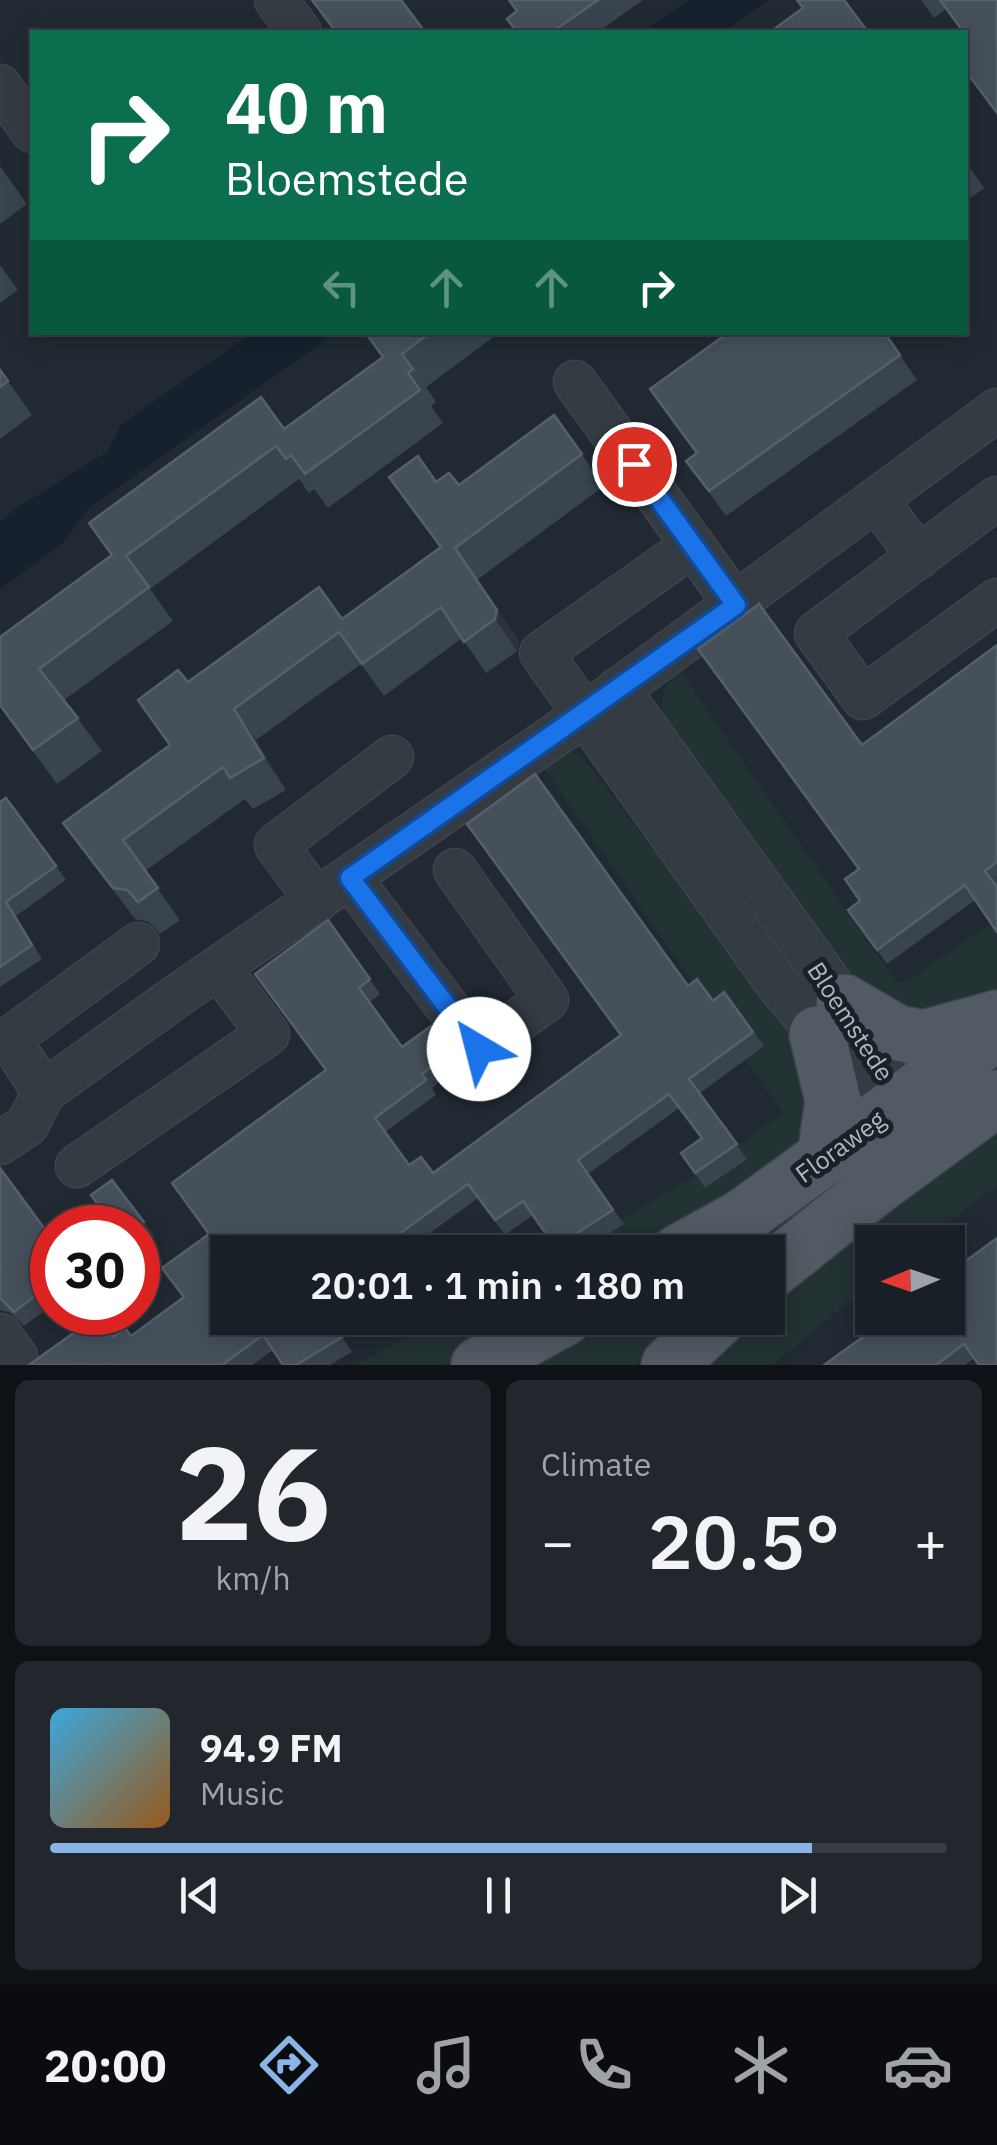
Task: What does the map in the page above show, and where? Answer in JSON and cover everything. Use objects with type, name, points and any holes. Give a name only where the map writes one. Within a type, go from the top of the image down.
[{"type":"main road","points":[[825,1157],[833,1100],[830,1018],[924,1038],[997,1018]]},
{"type":"main road","name":"Floraweg","points":[[710,1235],[741,1218],[997,1032]]},
{"type":"main road","points":[[785,1260],[997,1098]]},
{"type":"main road","points":[[479,1365],[533,1335]]},
{"type":"main road","points":[[669,1365],[701,1335]]},
{"type":"street","points":[[276,0],[298,30]]},
{"type":"street","points":[[0,86],[30,128]]},
{"type":"street","points":[[575,382],[736,605]]},
{"type":"street","points":[[0,1144],[26,1124],[44,1092],[583,716],[997,410]]},
{"type":"street","points":[[997,498],[816,633],[863,698],[997,600]]},
{"type":"street","points":[[876,500],[919,557]]},
{"type":"street","name":"Bloemstede","points":[[693,545],[540,653],[778,985],[830,1018]]},
{"type":"street","name":"Bloemstede","points":[[618,689],[830,1018],[928,1150]]},
{"type":"street","points":[[392,756],[276,844],[334,889],[479,1049],[547,1000],[455,870]]},
{"type":"street","points":[[44,1092],[10,1039],[138,944]]},
{"type":"street","points":[[77,1166],[268,1034],[220,969]]},
{"type":"street","points":[[0,1336],[16,1357],[4,1365]]},
{"type":"shaded area","points":[[680,671],[897,983],[913,977],[997,919],[997,996],[933,1027],[841,974],[662,716],[665,691]]},
{"type":"shaded area","points":[[566,753],[579,753],[804,1045],[811,1134],[675,1235],[596,1235],[693,1177],[783,1113],[545,769]]},
{"type":"shaded area","points":[[997,1126],[997,1186],[945,1225],[867,1225]]},
{"type":"shaded area","points":[[855,1234],[855,1297],[773,1365],[696,1365],[727,1335],[785,1335],[785,1287]]},
{"type":"shaded area","points":[[412,1335],[502,1335],[443,1365],[354,1365]]},
{"type":"shaded area","points":[[583,1335],[665,1335],[635,1365],[528,1365]]},
{"type":"water","points":[[689,0],[769,0],[726,30],[645,30]]},
{"type":"water","points":[[250,335],[332,335],[88,509],[63,543],[0,589],[0,522],[108,451],[121,424]]},
{"type":"building","points":[[312,0],[401,0],[424,30],[334,30]]},
{"type":"building","points":[[509,0],[598,0],[555,30],[515,30],[507,19],[517,11]]},
{"type":"building","points":[[797,0],[844,0],[866,30],[773,30],[803,8]]},
{"type":"building","points":[[940,0],[997,0],[997,113],[968,74],[970,41],[968,30],[962,30]]},
{"type":"building","points":[[367,335],[427,335],[402,354],[413,369],[408,373],[420,390],[305,474],[291,455],[286,459],[276,446],[126,556],[149,587],[39,669],[78,718],[33,750],[0,705],[0,637],[112,555],[89,523],[261,397],[284,429],[383,357]]},
{"type":"building","points":[[725,335],[886,335],[900,355],[709,491],[686,461],[697,453],[650,389]]},
{"type":"building","points":[[0,370],[8,381],[0,387]]},
{"type":"building","points":[[554,415],[582,454],[455,548],[497,610],[495,619],[464,642],[441,607],[362,664],[339,632],[234,709],[264,758],[230,778],[223,767],[123,840],[158,888],[138,902],[127,890],[113,888],[63,823],[170,745],[138,700],[178,670],[188,682],[319,587],[342,619],[441,547],[389,477],[418,456],[436,482],[449,473],[459,485]]},
{"type":"building","points":[[759,604],[862,745],[997,645],[997,862],[985,871],[997,887],[997,932],[965,885],[877,950],[848,910],[860,901],[845,879],[859,869],[698,649]]},
{"type":"building","points":[[535,774],[688,986],[697,979],[713,1001],[724,992],[753,1032],[689,1079],[737,1144],[695,1173],[681,1153],[702,1138],[669,1094],[578,1160],[613,1210],[574,1235],[547,1235],[523,1201],[495,1220],[468,1184],[398,1235],[210,1235],[210,1335],[263,1335],[222,1365],[29,1365],[71,1335],[160,1335],[160,1315],[184,1297],[162,1268],[209,1234],[172,1183],[326,1070],[255,974],[328,920],[370,979],[359,988],[402,1047],[431,1026],[450,1051],[422,1074],[426,1080],[375,1118],[409,1165],[421,1157],[433,1173],[621,1035],[467,824]]},
{"type":"building","points":[[6,798],[56,866],[6,902],[32,945],[0,967],[0,802]]},
{"type":"building","points":[[0,1168],[30,1209],[30,1300],[14,1312],[0,1298]]},
{"type":"building","points":[[112,1180],[131,1205],[98,1205],[91,1195]]},
{"type":"building","points":[[997,1238],[997,1365],[979,1365],[964,1344],[936,1365],[824,1365],[865,1335],[965,1335],[965,1262]]},
{"type":"building","points":[[263,1335],[342,1337],[296,1365],[283,1365]]},
{"type":"route","points":[[479,1049],[350,878],[736,605],[634,464]]}]
